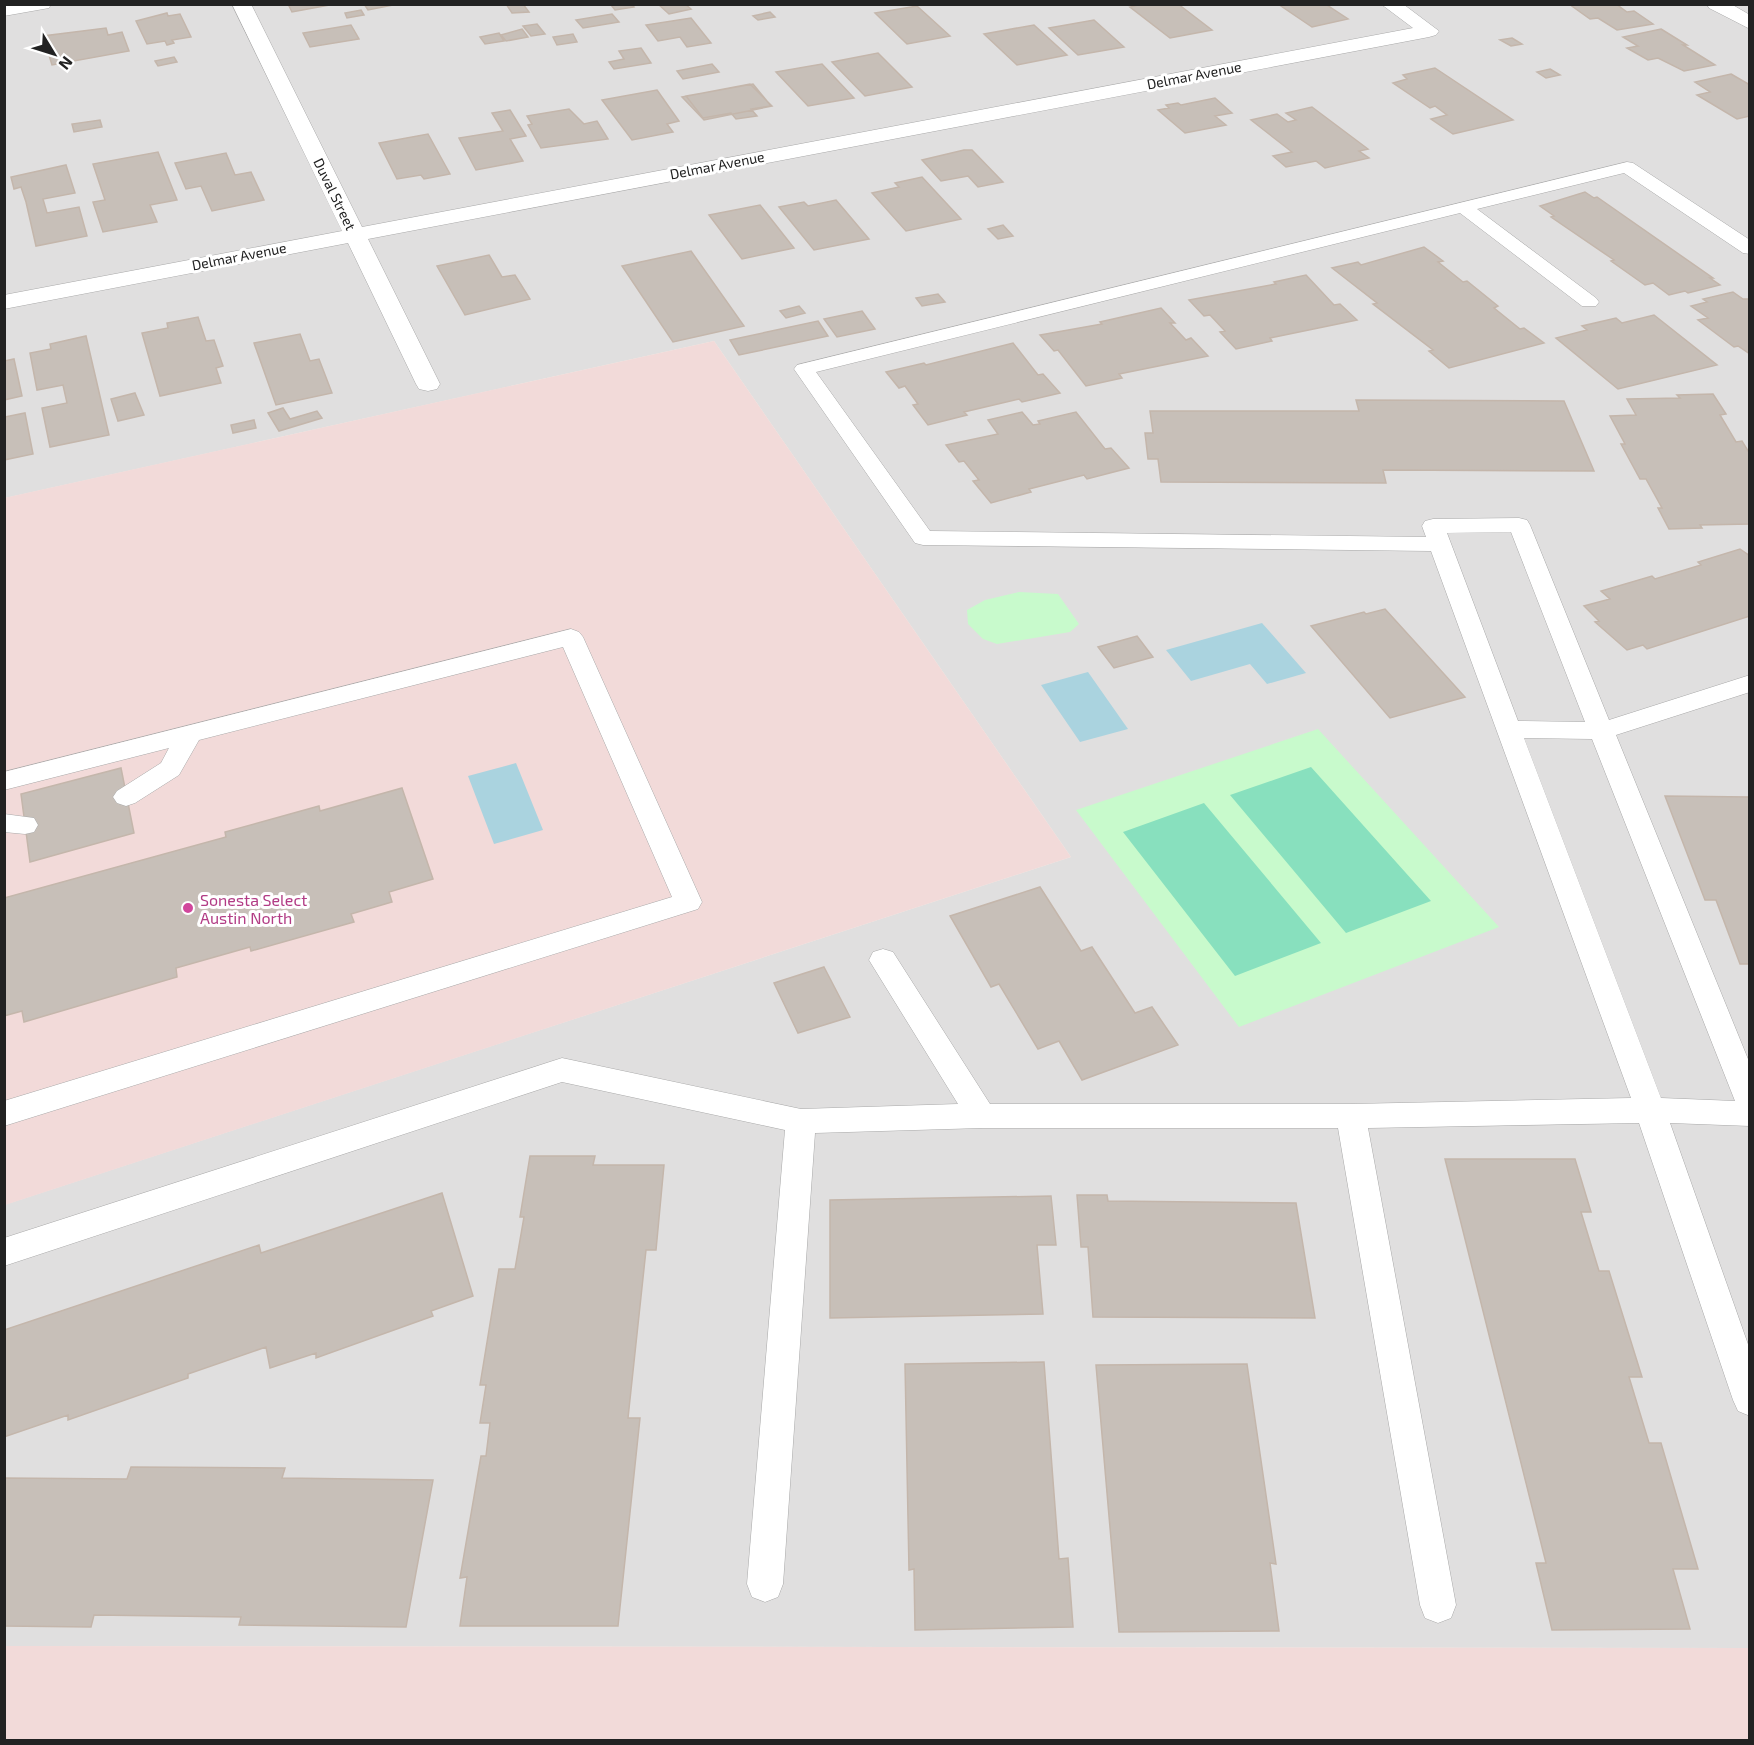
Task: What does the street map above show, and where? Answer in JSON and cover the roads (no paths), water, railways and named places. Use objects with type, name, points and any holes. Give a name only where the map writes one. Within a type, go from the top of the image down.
[{"type":"street","points":[[4,10],[42,4]]},
{"type":"street","name":"Duval Street","points":[[241,4],[428,384]]},
{"type":"street","name":"Delmar Avenue","points":[[4,302],[1430,31],[1390,4]]},
{"type":"street","points":[[1716,4],[1749,23]]},
{"type":"lane","points":[[1439,544],[923,538],[804,369],[1627,167],[1749,249]]},
{"type":"lane","points":[[1461,206],[1589,302]]},
{"type":"lane","points":[[1749,1102],[1520,525],[1433,526],[1650,1110],[1749,1400]]},
{"type":"lane","points":[[4,781],[571,637],[688,902],[4,1114]]},
{"type":"lane","points":[[1508,729],[1602,731],[1749,683]]},
{"type":"lane","points":[[126,797],[170,769],[190,733]]},
{"type":"lane","points":[[883,960],[982,1116]]},
{"type":"lane","points":[[4,1252],[561,1070],[801,1121],[982,1116],[1351,1116],[1650,1110],[1749,1114]]},
{"type":"lane","points":[[1351,1116],[1438,1605]]},
{"type":"lane","points":[[765,1584],[801,1121]]},
{"type":"water","points":[[1262,623],[1306,673],[1267,684],[1250,664],[1191,681],[1166,650]]},
{"type":"water","points":[[1088,672],[1128,729],[1080,742],[1041,685]]},
{"type":"water","points":[[516,763],[543,830],[494,844],[468,776]]},
{"type":"place","name":"Sonesta Select Austin North","points":[[188,908]]}]
